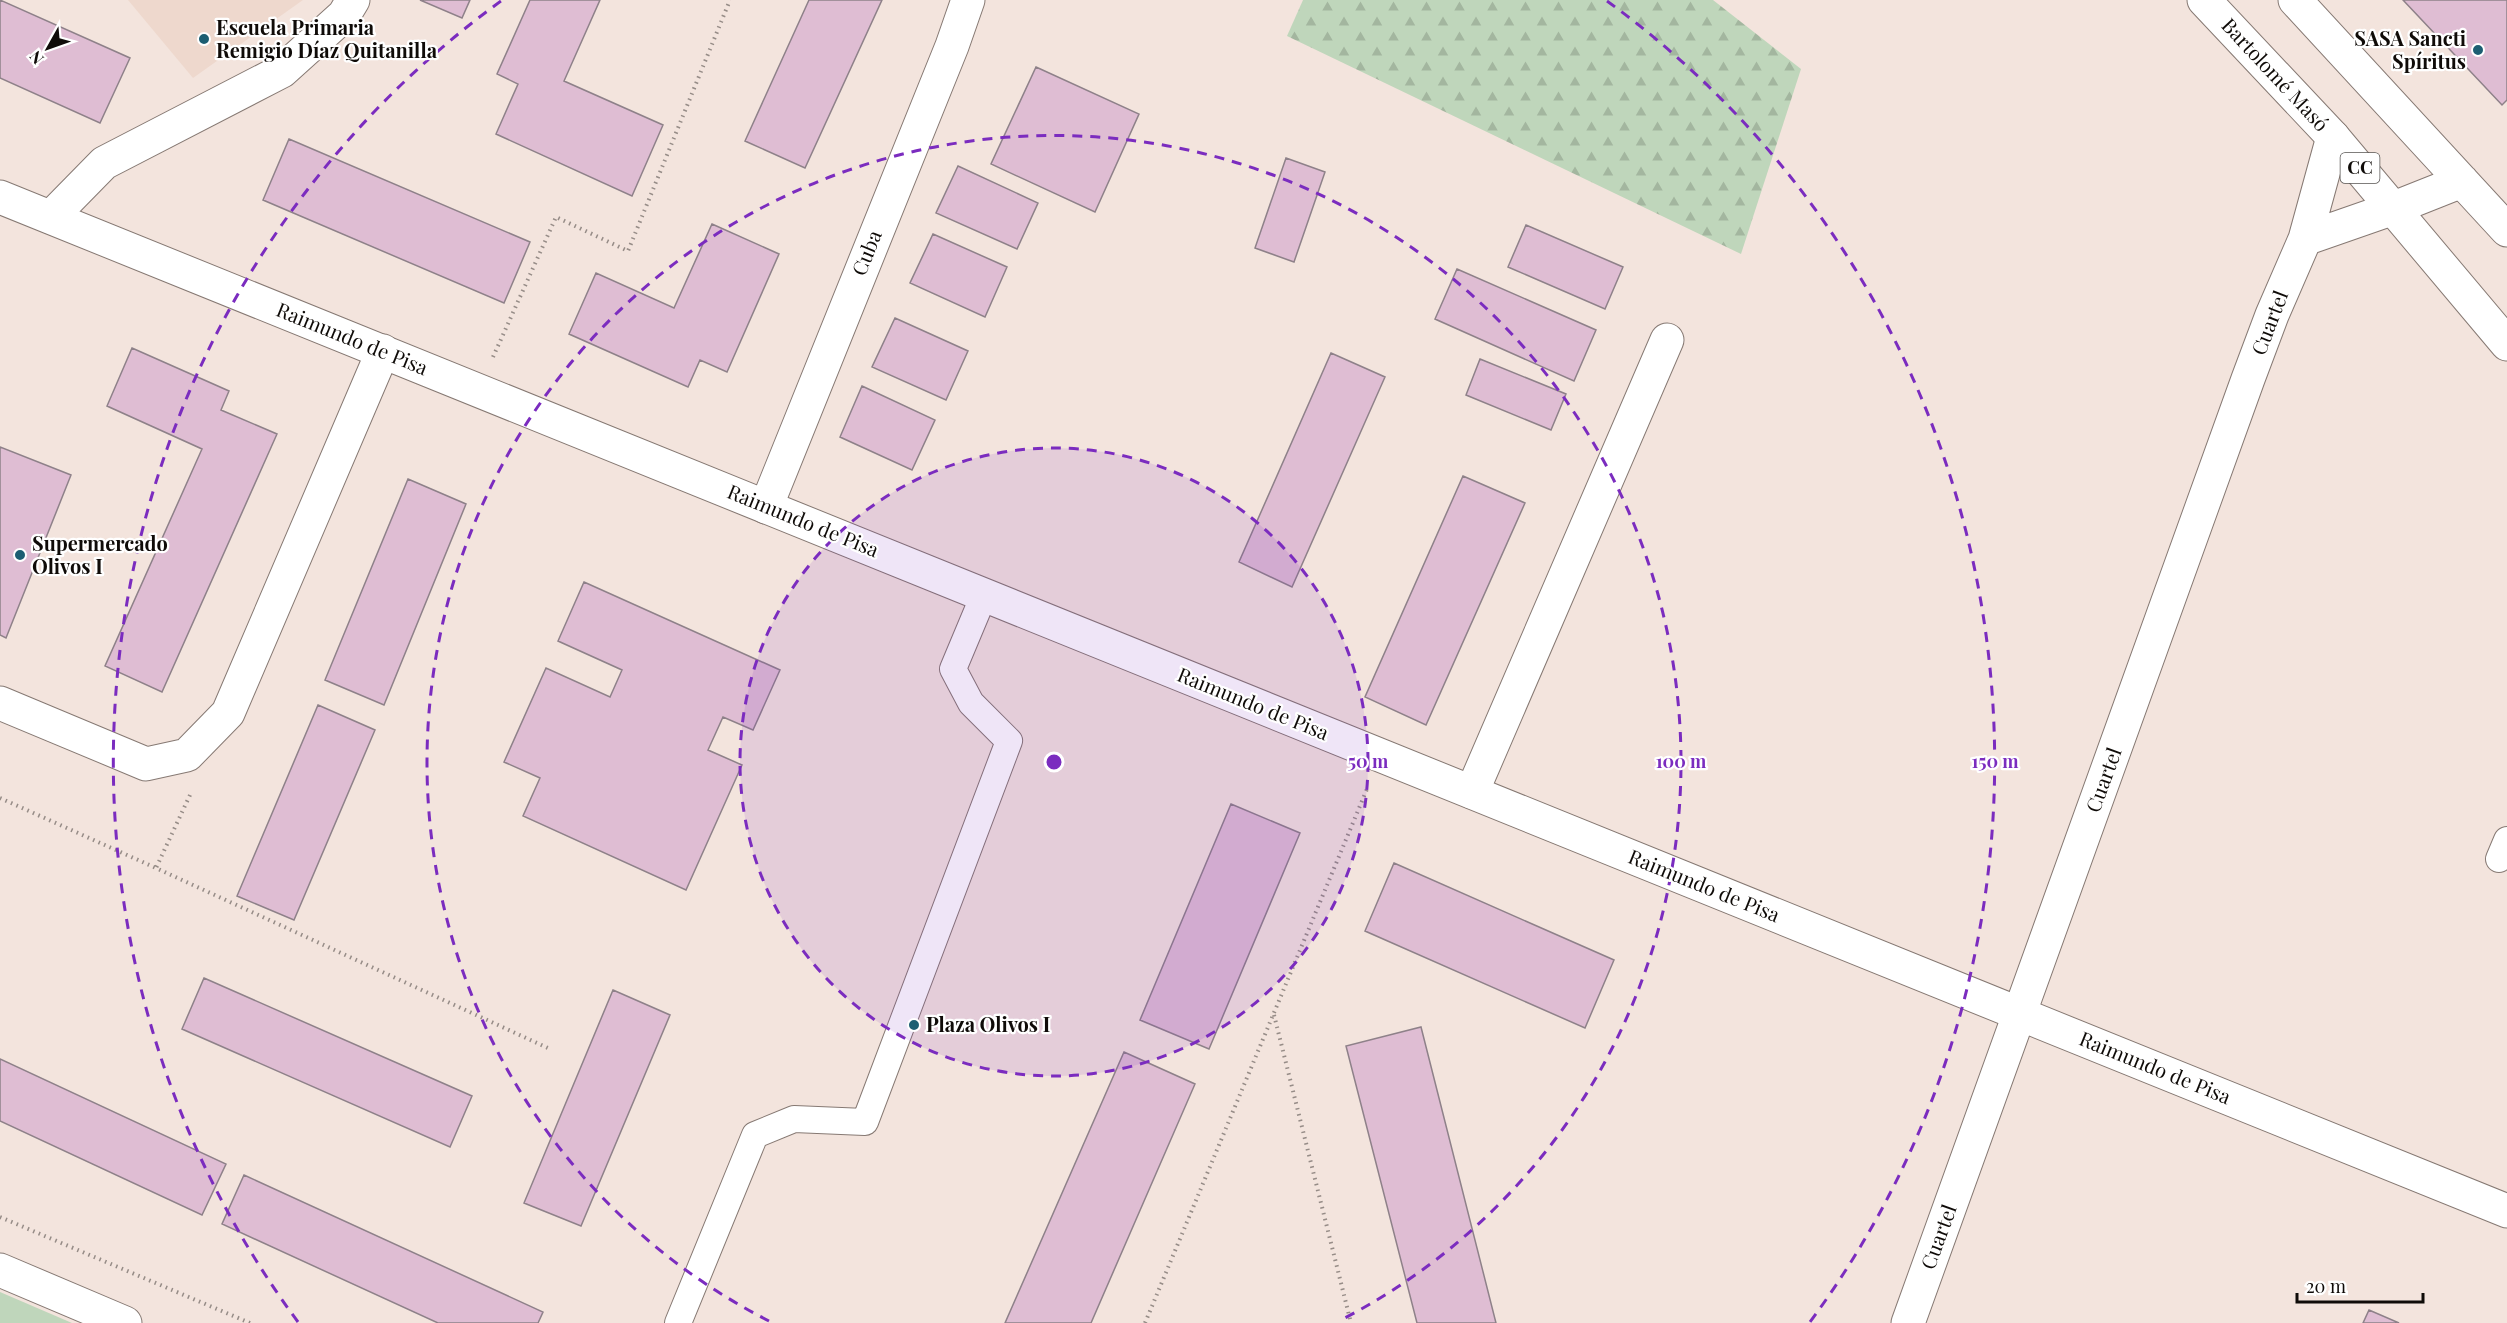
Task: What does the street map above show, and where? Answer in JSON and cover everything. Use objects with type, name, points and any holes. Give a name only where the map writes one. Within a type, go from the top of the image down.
[{"type":"street","points":[[51,217],[104,163],[282,71],[344,15],[353,0]]},
{"type":"street","name":"Cuba","points":[[766,507],[952,46],[968,0]]},
{"type":"street","name":"Bartolomé Masó","points":[[2204,0],[2333,137],[2507,344]]},
{"type":"street","points":[[2295,0],[2507,230]]},
{"type":"street","name":"Cuartel","points":[[1908,1323],[2268,325],[2305,239],[2333,137]]},
{"type":"street","points":[[2305,239],[2462,181]]},
{"type":"street","name":"Raimundo de Pisa","points":[[0,197],[2507,1210]]},
{"type":"street","points":[[1472,792],[1667,340]]},
{"type":"street","points":[[0,703],[146,764],[187,755],[228,713],[383,351]]},
{"type":"street","points":[[0,1270],[125,1323]]},
{"type":"lane","points":[[678,1323],[755,1135],[794,1119],[865,1122],[1009,741],[971,703],[953,669],[984,595]]},
{"type":"path","points":[[478,390],[556,217],[628,251],[730,0]]},
{"type":"path","points":[[1145,1323],[1382,756]]},
{"type":"path","points":[[156,868],[195,785]]},
{"type":"path","points":[[0,798],[548,1048]]},
{"type":"path","points":[[1274,1014],[1351,1323]]},
{"type":"path","points":[[0,1217],[250,1323]]},
{"type":"shaded area","name":"Escuela Primaria Remigio Díaz Quitanilla","points":[[128,0],[303,0],[193,78]]},
{"type":"green space","points":[[1303,0],[1713,0],[1801,69],[1741,254],[1287,36]]},
{"type":"green space","points":[[0,1292],[72,1323],[0,1323]]},
{"type":"building","points":[[0,0],[130,58],[100,123],[0,78]]},
{"type":"building","points":[[420,0],[470,0],[462,18]]},
{"type":"building","points":[[530,0],[600,0],[564,81],[663,125],[632,196],[496,134],[518,84],[497,74]]},
{"type":"building","points":[[809,0],[882,0],[805,168],[745,141]]},
{"type":"building","name":"SASA Sancti Spíritus","points":[[2403,0],[2507,0],[2507,100],[2502,105]]},
{"type":"building","points":[[1036,67],[1139,114],[1095,212],[991,164]]},
{"type":"building","points":[[289,139],[530,242],[504,303],[263,200]]},
{"type":"building","points":[[1286,158],[1325,172],[1294,262],[1255,248]]},
{"type":"building","points":[[958,166],[1038,203],[1017,249],[936,213]]},
{"type":"building","points":[[712,224],[779,254],[727,372],[700,360],[688,387],[569,334],[596,273],[674,308]]},
{"type":"building","points":[[1526,225],[1623,267],[1605,309],[1508,267]]},
{"type":"building","points":[[933,234],[1007,267],[985,317],[910,283]]},
{"type":"building","points":[[1457,269],[1596,330],[1574,381],[1435,319]]},
{"type":"building","points":[[895,318],[968,351],[946,400],[872,367]]},
{"type":"building","points":[[132,348],[229,391],[221,410],[277,434],[162,692],[105,666],[202,449],[107,406]]},
{"type":"building","points":[[1331,353],[1385,377],[1292,587],[1239,562]]},
{"type":"building","points":[[1480,359],[1566,394],[1551,430],[1466,395]]},
{"type":"building","points":[[862,386],[935,420],[912,470],[840,437]]},
{"type":"building","name":"Supermercado Olivos I","points":[[0,447],[71,475],[6,638],[0,635]]},
{"type":"building","points":[[1463,476],[1525,503],[1426,725],[1365,697]]},
{"type":"building","points":[[408,479],[466,504],[384,705],[325,680]]},
{"type":"building","points":[[584,582],[780,670],[753,730],[723,717],[708,750],[742,765],[686,890],[523,816],[540,778],[504,762],[546,668],[610,697],[622,670],[558,641]]},
{"type":"building","points":[[318,705],[375,730],[294,920],[237,896]]},
{"type":"building","points":[[1231,804],[1300,833],[1209,1049],[1140,1020]]},
{"type":"building","points":[[1394,863],[1614,960],[1585,1028],[1365,931]]},
{"type":"building","points":[[204,978],[472,1096],[450,1147],[182,1029]]},
{"type":"building","points":[[613,990],[670,1015],[581,1226],[524,1203]]},
{"type":"building","points":[[1421,1027],[1496,1323],[1417,1323],[1346,1046]]},
{"type":"building","points":[[1124,1052],[1195,1084],[1091,1323],[1005,1323]]},
{"type":"building","points":[[0,1059],[226,1164],[202,1215],[0,1121]]},
{"type":"building","points":[[244,1175],[543,1312],[538,1323],[438,1323],[222,1224]]},
{"type":"building","points":[[2369,1310],[2399,1323],[2363,1323]]},
{"type":"place","name":"Escuela Primaria Remigio Díaz Quitanilla","points":[[204,39]]},
{"type":"place","name":"SASA Sancti Spíritus","points":[[2478,50]]},
{"type":"place","name":"Supermercado Olivos I","points":[[20,555]]},
{"type":"place","name":"Plaza Olivos I","points":[[914,1025]]}]
